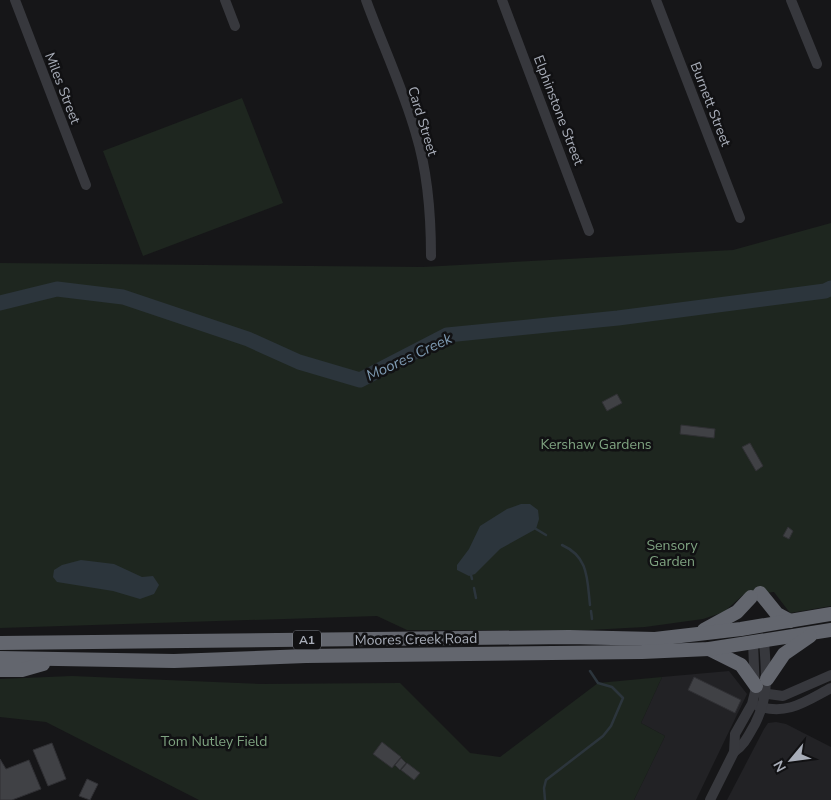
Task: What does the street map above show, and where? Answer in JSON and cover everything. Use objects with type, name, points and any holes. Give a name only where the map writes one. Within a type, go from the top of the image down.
[{"type":"highway","points":[[694,635],[736,612],[755,595],[777,614],[790,621]]},
{"type":"highway","name":"Moores Creek Road","points":[[0,658],[174,661],[306,656],[615,653],[709,649],[758,634],[790,621],[831,614]]},
{"type":"highway","name":"Moores Creek Road","points":[[0,643],[570,637],[655,639],[694,635],[815,633],[831,630]]},
{"type":"highway","points":[[709,649],[741,665],[761,688],[787,651],[815,633]]},
{"type":"highway","points":[[0,670],[22,670],[56,660]]},
{"type":"street","name":"Miles Street","points":[[15,0],[86,185]]},
{"type":"street","points":[[225,0],[235,26]]},
{"type":"street","name":"Card Street","points":[[366,0],[416,134],[427,186],[431,221],[431,256]]},
{"type":"street","name":"Elphinstone Street","points":[[502,0],[590,231]]},
{"type":"street","name":"Burnett Street","points":[[656,0],[740,218]]},
{"type":"street","points":[[791,0],[817,64]]},
{"type":"street","points":[[734,752],[745,744],[763,708],[758,634]]},
{"type":"street","points":[[761,688],[783,696],[831,675]]},
{"type":"street","points":[[710,800],[734,752],[735,734],[761,688]]},
{"type":"street","points":[[752,704],[772,711],[788,709],[831,688]]},
{"type":"shaded area","points":[[521,504],[530,504],[538,510],[539,519],[536,529],[500,549],[475,574],[469,576],[457,570],[457,565],[469,549],[480,526],[507,509]]},
{"type":"shaded area","points":[[81,560],[114,564],[142,577],[153,576],[159,585],[154,594],[140,599],[113,591],[57,582],[53,577],[54,570],[62,565]]},
{"type":"shaded area","points":[[729,671],[747,694],[696,800],[634,800],[665,736],[641,723],[662,677]]},
{"type":"shaded area","points":[[768,723],[786,724],[831,747],[831,800],[727,800],[764,729]]},
{"type":"green space","points":[[242,98],[283,203],[143,256],[103,151]]},
{"type":"green space","name":"Kershaw Gardens","points":[[831,223],[831,606],[790,613],[774,592],[743,595],[724,612],[703,619],[645,627],[589,630],[407,630],[377,616],[0,628],[0,263],[423,267],[733,250]]},
{"type":"green space","name":"Tom Nutley Field","points":[[72,676],[259,684],[400,683],[470,753],[500,757],[598,683],[662,677],[641,723],[665,736],[634,800],[199,800],[46,722],[0,717],[0,679]]},
{"type":"building","points":[[617,394],[622,403],[607,411],[602,402]]},
{"type":"building","points":[[681,425],[715,429],[714,438],[680,434]]},
{"type":"building","points":[[750,443],[763,466],[756,471],[742,447]]},
{"type":"building","points":[[788,527],[793,531],[789,539],[783,536]]},
{"type":"building","points":[[694,677],[741,700],[735,713],[688,690]]},
{"type":"building","points":[[382,742],[401,757],[392,768],[373,754]]},
{"type":"building","points":[[52,743],[66,779],[48,786],[33,750]]},
{"type":"building","points":[[401,758],[406,763],[400,770],[395,765]]},
{"type":"building","points":[[0,759],[6,769],[29,760],[41,789],[12,800],[0,800]]},
{"type":"building","points":[[407,763],[420,773],[414,780],[401,770]]},
{"type":"building","points":[[87,779],[98,784],[90,800],[79,796]]},
{"type":"waterway","name":"Moores Creek","points":[[0,303],[57,289],[123,297],[248,339],[299,362],[360,380],[447,335],[618,318],[825,291],[831,288]]},
{"type":"waterway","points":[[536,529],[546,535]]},
{"type":"waterway","points":[[562,545],[571,550],[582,562],[587,578],[590,605]]},
{"type":"waterway","points":[[471,575],[472,579]]},
{"type":"waterway","points":[[474,588],[476,598]]},
{"type":"waterway","points":[[591,611],[592,619]]},
{"type":"waterway","points":[[545,800],[544,788],[546,780],[603,736],[611,726],[623,698],[612,687],[598,683],[590,671]]},
{"type":"park label","name":"Sensory Garden","points":[[672,554]]}]
